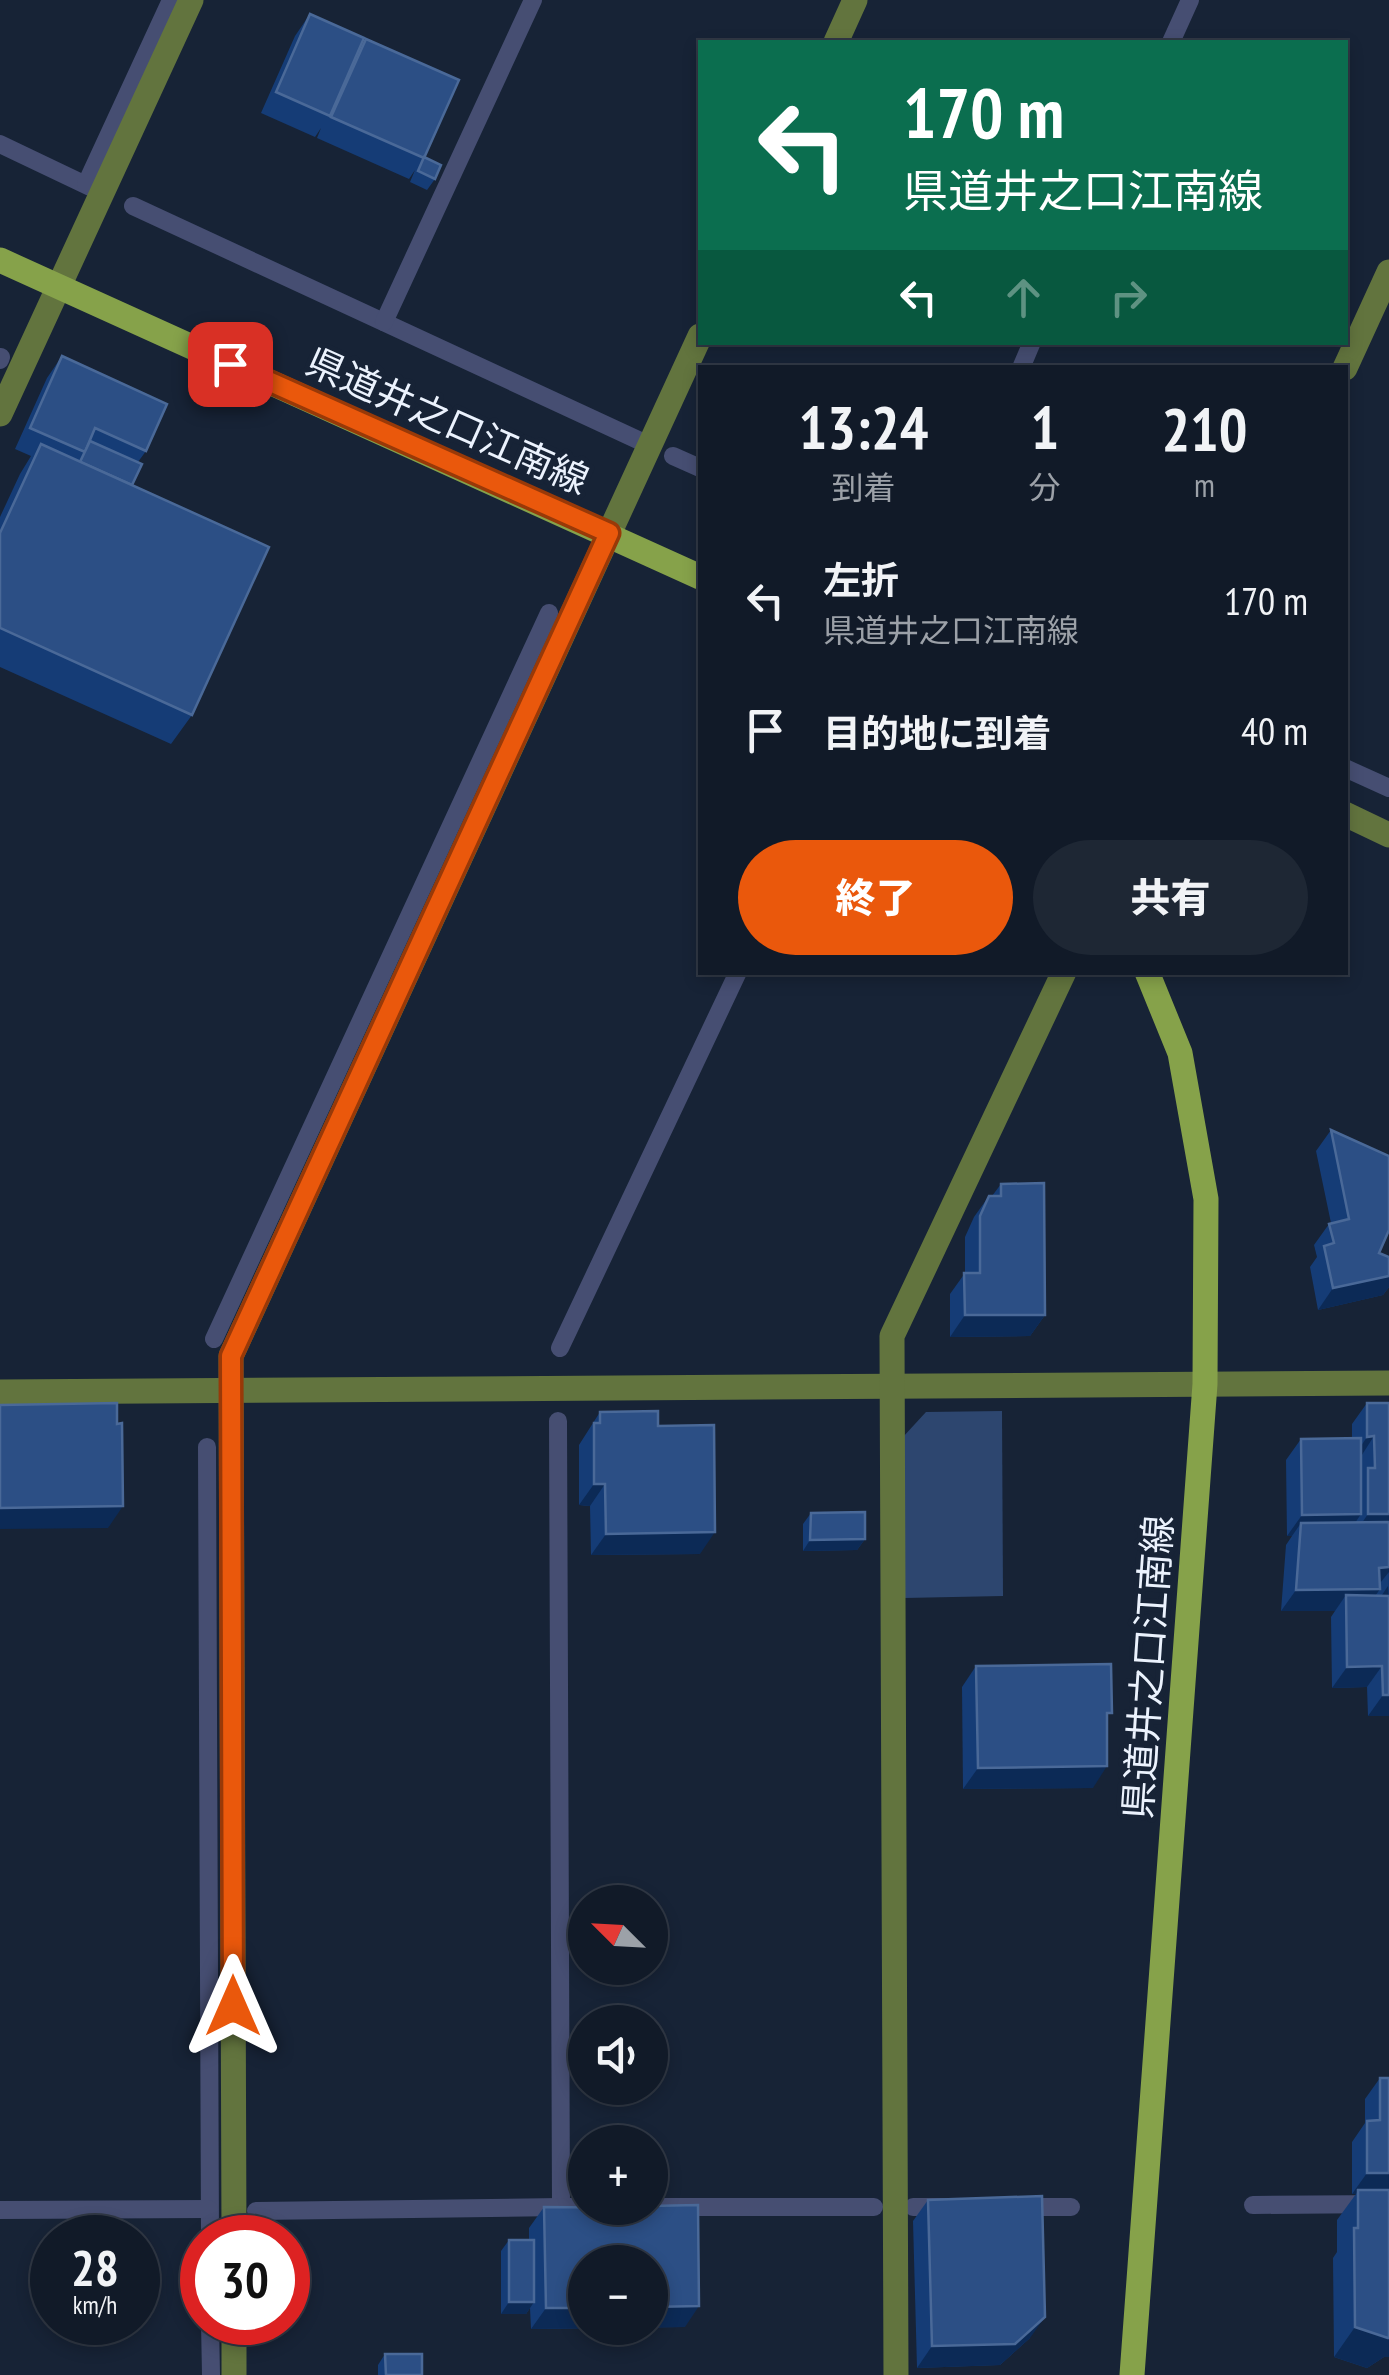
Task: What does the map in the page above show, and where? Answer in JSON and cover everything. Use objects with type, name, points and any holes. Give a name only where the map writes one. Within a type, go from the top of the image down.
[{"type":"main road","name":"県道井之口江南線","points":[[0,260],[698,576]]},
{"type":"main road","name":"県道井之口江南線","points":[[1132,2375],[1205,1384],[1206,1199],[1180,1054],[1148,975]]},
{"type":"street","points":[[0,414],[192,0]]},
{"type":"street","points":[[837,40],[855,0]]},
{"type":"street","points":[[1346,365],[1389,272]]},
{"type":"street","points":[[234,2215],[231,1356],[698,340]]},
{"type":"street","points":[[1348,815],[1389,834]]},
{"type":"street","points":[[896,2375],[892,1336],[1063,975]]},
{"type":"street","points":[[0,1392],[1389,1383]]},
{"type":"street","points":[[234,2345],[234,2375]]},
{"type":"shaded area","points":[[1002,1411],[1003,1596],[904,1598],[903,1437],[926,1412]]},
{"type":"building","points":[[310,14],[364,38],[330,116],[276,92]]},
{"type":"building","points":[[366,39],[459,80],[424,158],[331,117]]},
{"type":"building","points":[[424,157],[441,165],[435,179],[418,171]]},
{"type":"building","points":[[62,356],[167,404],[146,451],[95,428],[85,452],[30,428]]},
{"type":"building","points":[[90,441],[142,464],[132,485],[80,462]]},
{"type":"building","points":[[41,444],[269,547],[192,715],[0,628],[0,533]]},
{"type":"building","points":[[1331,1130],[1389,1156],[1389,1230],[1379,1253],[1389,1257],[1389,1276],[1333,1288],[1324,1246],[1334,1243],[1329,1224],[1349,1219]]},
{"type":"building","points":[[1044,1183],[1045,1315],[965,1315],[964,1273],[980,1273],[980,1216],[989,1196],[1001,1196],[1001,1184]]},
{"type":"building","points":[[117,1403],[117,1424],[122,1423],[123,1506],[0,1508],[0,1405]]},
{"type":"building","points":[[1367,1403],[1389,1403],[1389,1514],[1368,1514],[1368,1468],[1375,1468],[1374,1436],[1367,1437]]},
{"type":"building","points":[[658,1411],[658,1426],[714,1425],[715,1532],[606,1534],[605,1484],[594,1484],[594,1423],[600,1423],[600,1412]]},
{"type":"building","points":[[1361,1438],[1361,1514],[1302,1515],[1301,1439]]},
{"type":"building","points":[[865,1512],[865,1539],[810,1540],[811,1513]]},
{"type":"building","points":[[1389,1522],[1389,1567],[1379,1568],[1380,1589],[1296,1590],[1301,1523]]},
{"type":"building","points":[[1346,1595],[1389,1596],[1389,1695],[1383,1695],[1382,1666],[1347,1667]]},
{"type":"building","points":[[1111,1664],[1107,1766],[978,1768],[976,1666]]},
{"type":"building","points":[[1380,2078],[1389,2078],[1389,2173],[1367,2173],[1367,2121],[1380,2120]]},
{"type":"building","points":[[1358,2190],[1389,2190],[1388,2338],[1355,2327],[1354,2228],[1358,2228]]},
{"type":"building","points":[[1042,2196],[1045,2317],[1015,2344],[932,2346],[928,2200]]},
{"type":"building","points":[[698,2205],[699,2306],[668,2307],[668,2245],[568,2245],[568,2308],[546,2308],[544,2207],[568,2207],[568,2225],[668,2225],[668,2206]]},
{"type":"building","points":[[509,2240],[534,2240],[534,2302],[509,2302]]},
{"type":"building","points":[[385,2354],[422,2354],[422,2375],[386,2375]]},
{"type":"waterway","points":[[86,184],[171,0]]},
{"type":"waterway","points":[[384,322],[533,0]]},
{"type":"waterway","points":[[1172,40],[1190,0]]},
{"type":"waterway","points":[[0,144],[90,187]]},
{"type":"waterway","points":[[133,206],[638,440]]},
{"type":"waterway","points":[[1022,365],[1031,345]]},
{"type":"waterway","points":[[673,456],[698,467]]},
{"type":"waterway","points":[[214,1339],[549,613]]},
{"type":"waterway","points":[[1348,769],[1389,788]]},
{"type":"waterway","points":[[560,1348],[737,975]]},
{"type":"waterway","points":[[558,1421],[561,2207],[568,2207]]},
{"type":"waterway","points":[[207,1447],[210,2215]]},
{"type":"waterway","points":[[1253,2205],[1389,2204]]},
{"type":"waterway","points":[[256,2211],[561,2207]]},
{"type":"waterway","points":[[668,2207],[874,2207]]},
{"type":"waterway","points":[[913,2207],[946,2207]]},
{"type":"waterway","points":[[1022,2207],[1071,2207]]},
{"type":"waterway","points":[[0,2210],[209,2209]]},
{"type":"waterway","points":[[210,2345],[211,2375]]},
{"type":"route","points":[[230,364],[609,533],[231,1356],[233,2006]]}]
